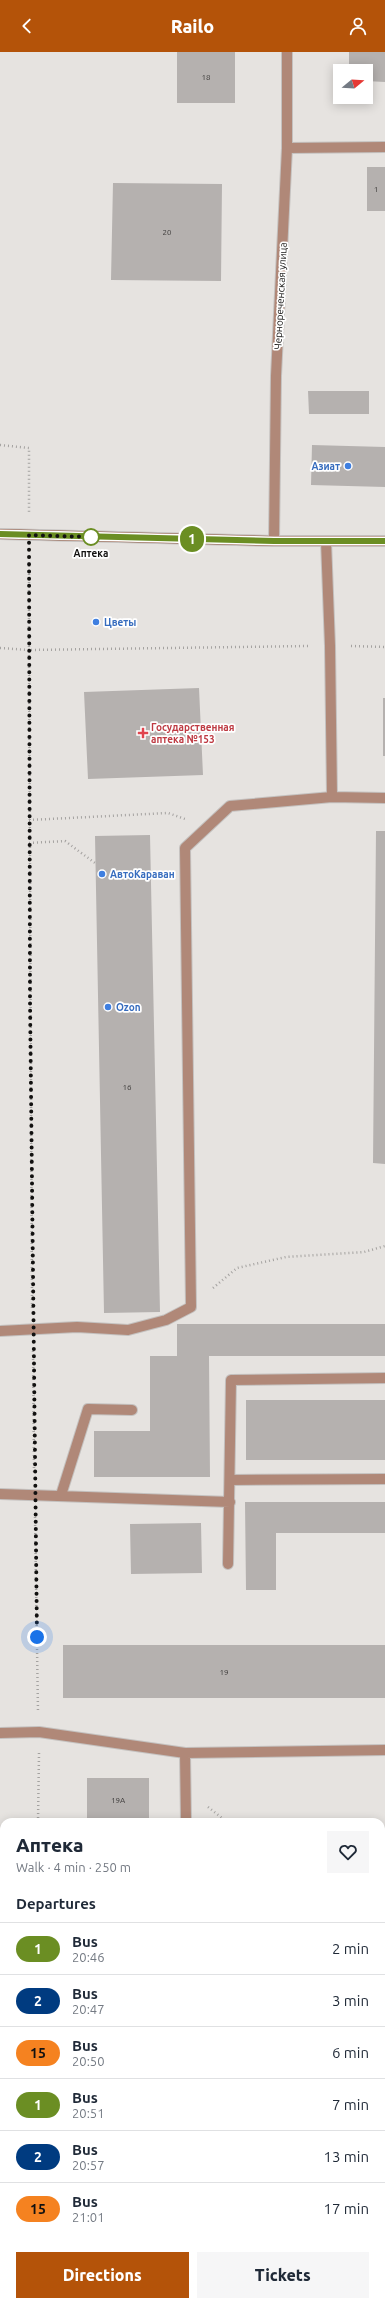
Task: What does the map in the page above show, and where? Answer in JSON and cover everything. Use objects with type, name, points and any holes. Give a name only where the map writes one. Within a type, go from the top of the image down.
[{"type":"main road","points":[[0,534],[274,541],[385,541]]},
{"type":"street","name":"Чернореченская улица","points":[[274,541],[276,376],[286,148],[287,52]]},
{"type":"street","points":[[286,148],[385,147]]},
{"type":"street","points":[[326,541],[330,646],[332,797]]},
{"type":"street","points":[[0,1331],[77,1327],[128,1330],[166,1320],[191,1307],[185,848],[230,806],[332,797],[385,798]]},
{"type":"street","points":[[228,1564],[231,1380],[385,1378]]},
{"type":"street","points":[[61,1495],[88,1409],[132,1410]]},
{"type":"street","points":[[230,1480],[385,1479]]},
{"type":"street","points":[[0,1494],[230,1502]]},
{"type":"street","points":[[0,1733],[39,1732],[185,1752],[385,1750]]},
{"type":"street","points":[[185,1752],[186,1818]]},
{"type":"path","points":[[0,445],[29,448],[29,843],[33,1330],[39,1732],[38,1818]]},
{"type":"path","points":[[0,648],[30,650],[330,646],[385,647]]},
{"type":"path","points":[[29,820],[168,813],[208,827]]},
{"type":"path","points":[[29,843],[66,841],[95,863]]},
{"type":"path","points":[[191,1307],[238,1268],[286,1257],[364,1252],[385,1246]]},
{"type":"building","points":[[177,52],[235,52],[235,103],[177,103]]},
{"type":"building","points":[[349,52],[385,52],[385,82],[373,81],[373,64],[349,64]]},
{"type":"building","points":[[367,167],[385,167],[385,211],[367,211]]},
{"type":"building","points":[[113,183],[222,184],[221,281],[111,280]]},
{"type":"building","points":[[308,391],[369,391],[369,414],[309,414]]},
{"type":"building","name":"Азиат","points":[[312,445],[385,447],[385,487],[311,485]]},
{"type":"building","name":"Государственная аптека №153","points":[[199,688],[203,775],[88,779],[84,692]]},
{"type":"building","points":[[383,698],[385,698],[385,756],[383,756]]},
{"type":"building","points":[[376,831],[385,831],[385,1164],[373,1163]]},
{"type":"building","points":[[150,835],[160,1312],[104,1313],[95,836]]},
{"type":"building","points":[[177,1324],[385,1324],[385,1356],[209,1356],[210,1477],[94,1477],[94,1431],[150,1431],[150,1356],[177,1356]]},
{"type":"building","points":[[246,1400],[385,1400],[385,1460],[246,1460]]},
{"type":"building","points":[[245,1502],[385,1502],[385,1533],[276,1533],[276,1590],[246,1590]]},
{"type":"building","points":[[201,1523],[202,1573],[131,1574],[130,1524]]},
{"type":"building","points":[[63,1645],[385,1645],[385,1698],[63,1698]]},
{"type":"building","points":[[87,1778],[149,1778],[149,1818],[87,1818]]},
{"type":"bus line","name":"1","points":[[0,534],[274,541],[385,541]]},
{"type":"place","name":"Азиат","points":[[348,466]]},
{"type":"place","name":"Аптека","points":[[91,537]]},
{"type":"place","name":"Цветы","points":[[96,622]]},
{"type":"place","name":"Государственная аптека №153","points":[[143,733]]},
{"type":"place","name":"АвтоКараван","points":[[102,874]]},
{"type":"place","name":"Ozon","points":[[108,1007]]},
{"type":"route","points":[[37,1637],[32,1314],[29,535],[91,537]]}]
